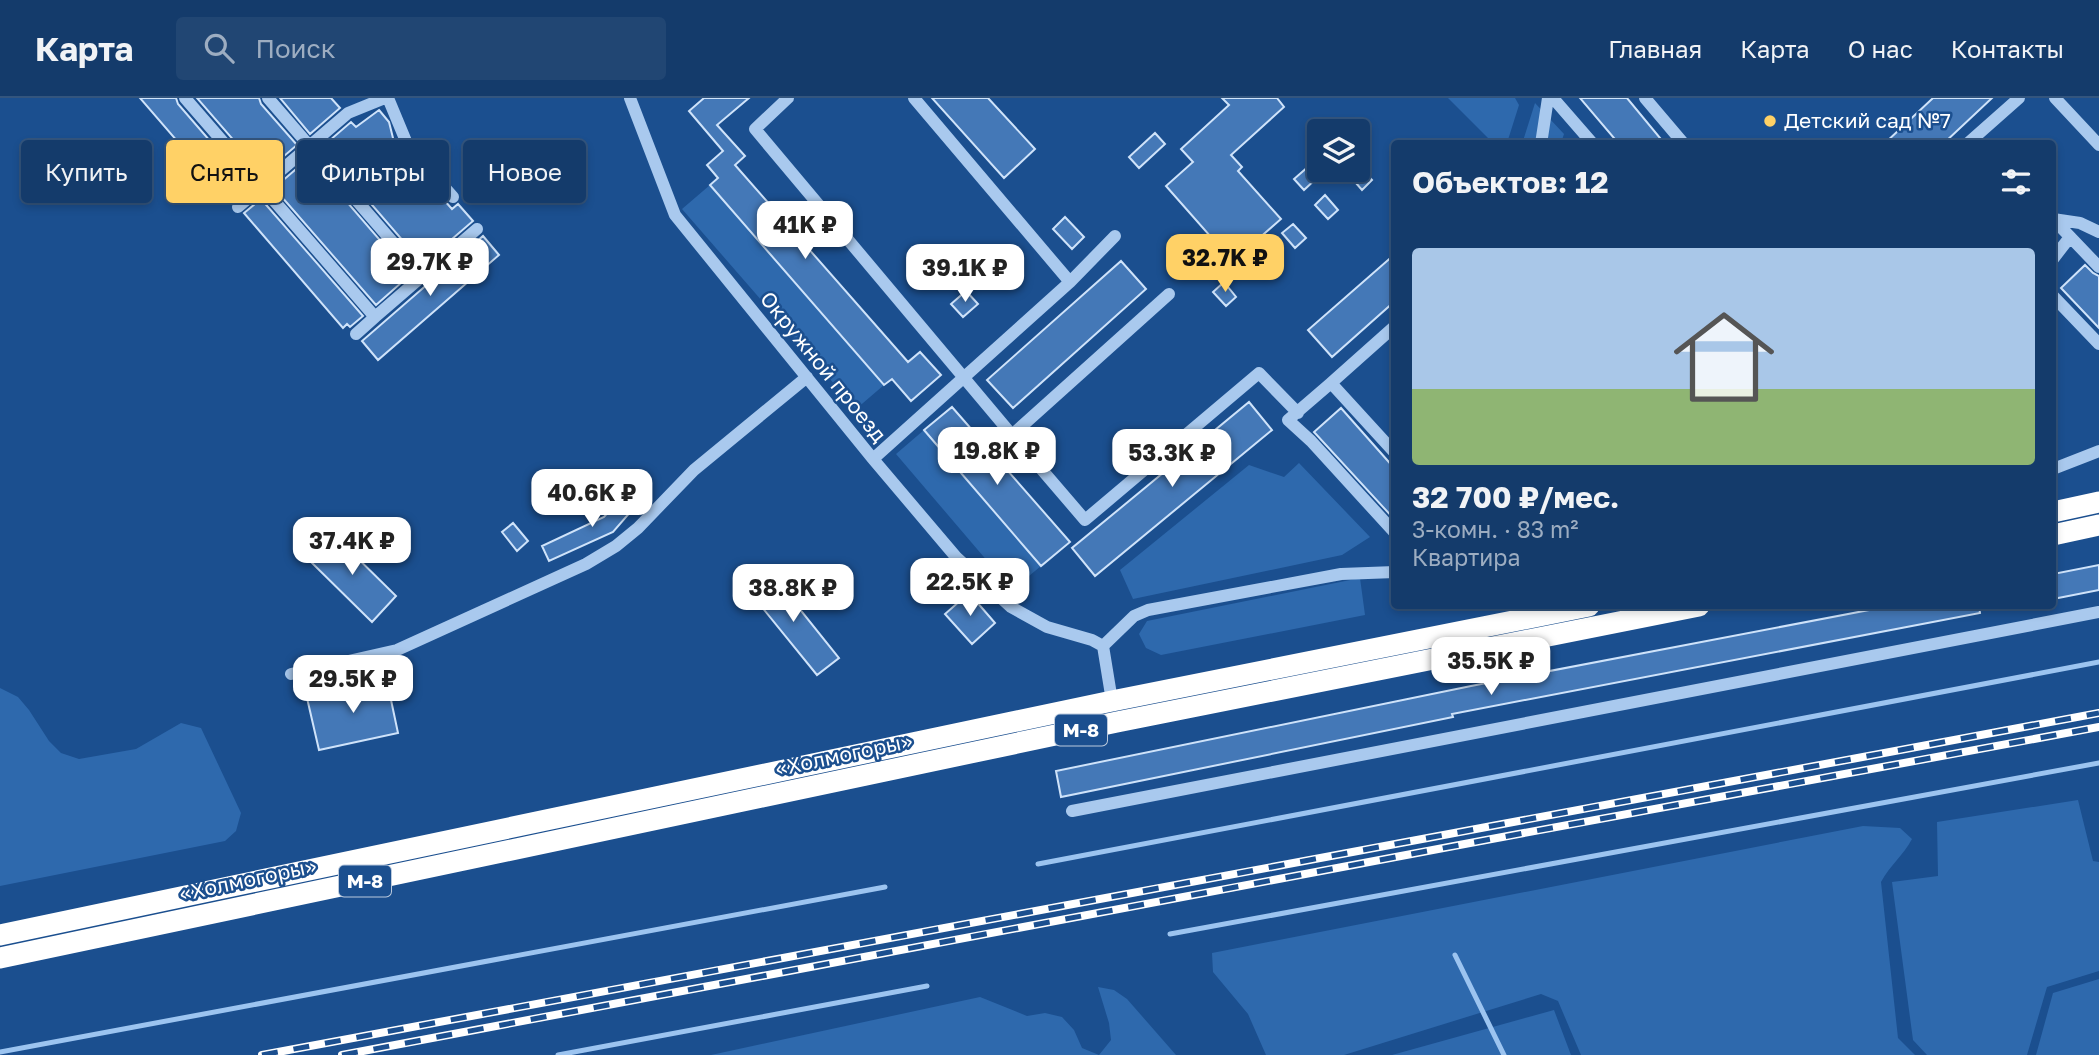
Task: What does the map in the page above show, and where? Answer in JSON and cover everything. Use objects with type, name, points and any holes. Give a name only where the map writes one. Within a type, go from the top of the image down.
[{"type":"highway","points":[[2056,511],[2099,502]]},
{"type":"highway","points":[[2056,534],[2099,525]]},
{"type":"highway","name":"«Холмогоры»","points":[[0,935],[1112,701],[1575,609]]},
{"type":"highway","name":"«Холмогоры»","points":[[0,958],[1117,722],[1684,609]]},
{"type":"street","points":[[186,98],[222,140]]},
{"type":"street","points":[[268,98],[304,140]]},
{"type":"street","points":[[316,140],[359,103],[386,98],[408,146],[453,197]]},
{"type":"street","name":"Окружной проезд","points":[[630,98],[675,215],[956,557],[1011,607],[1047,627],[1092,640],[1103,646]]},
{"type":"street","points":[[788,98],[755,129],[962,378],[1085,520],[1258,373],[1298,413]]},
{"type":"street","points":[[914,98],[1069,282]]},
{"type":"street","points":[[1542,140],[1548,98]]},
{"type":"street","points":[[1553,98],[1590,140]]},
{"type":"street","points":[[1645,98],[1681,140]]},
{"type":"street","points":[[1972,140],[2019,98]]},
{"type":"street","points":[[2055,98],[2099,145]]},
{"type":"street","points":[[283,168],[297,156]]},
{"type":"street","points":[[238,206],[242,203]]},
{"type":"street","points":[[277,203],[375,317]]},
{"type":"street","points":[[359,203],[422,276]]},
{"type":"street","points":[[2056,219],[2080,223],[2099,232]]},
{"type":"street","points":[[2056,222],[2099,267]]},
{"type":"street","points":[[356,334],[477,229]]},
{"type":"street","points":[[873,459],[1069,282],[1115,236]]},
{"type":"street","points":[[2056,255],[2070,237]]},
{"type":"street","points":[[1012,435],[1169,294]]},
{"type":"street","points":[[2056,299],[2099,344]]},
{"type":"street","points":[[1391,330],[1288,420],[1311,441],[1391,529]]},
{"type":"street","points":[[291,674],[397,650],[586,564],[616,546],[638,528],[694,470],[807,377]]},
{"type":"street","points":[[1331,383],[1391,449]]},
{"type":"street","points":[[2056,468],[2099,451]]},
{"type":"street","points":[[1112,701],[1103,646],[1134,616],[1148,610],[1340,573],[1391,572]]},
{"type":"street","points":[[1072,811],[2099,612]]},
{"type":"shaded area","points":[[1448,98],[1515,98],[1519,105],[1508,140],[1490,140]]},
{"type":"shaded area","points":[[1535,103],[1564,134],[1562,140],[1523,140]]},
{"type":"shaded area","points":[[710,185],[884,385],[856,409],[682,209]]},
{"type":"shaded area","points":[[924,430],[1041,566],[1012,590],[896,454]]},
{"type":"shaded area","points":[[1299,463],[1370,537],[1342,555],[1133,599],[1120,570],[1249,465],[1284,477]]},
{"type":"shaded area","points":[[1360,578],[1365,615],[1161,655],[1146,648],[1139,634],[1147,621]]},
{"type":"shaded area","points":[[0,688],[18,697],[49,741],[61,753],[79,759],[136,749],[181,723],[201,728],[241,813],[236,831],[225,841],[0,886]]},
{"type":"shaded area","points":[[2078,800],[2093,861],[2099,862],[2099,971],[2047,987],[2027,1055],[1927,1055],[1913,1040],[1892,882],[1938,876],[1937,822]]},
{"type":"shaded area","points":[[1863,826],[1900,828],[1912,839],[1881,882],[1898,1038],[1915,1055],[1581,1055],[1558,1001],[1541,994],[1344,1055],[1266,1055],[1248,1014],[1213,972],[1212,953]]},
{"type":"shaded area","points":[[2099,979],[2099,1055],[2036,1055],[2053,993]]},
{"type":"shaded area","points":[[1098,987],[1114,990],[1127,999],[1176,1055],[1099,1055],[1111,1040],[1109,1023]]},
{"type":"shaded area","points":[[980,997],[1027,1016],[1045,1013],[1062,1017],[1074,1030],[1082,1048],[1099,1055],[711,1055]]},
{"type":"shaded area","points":[[1554,1010],[1571,1055],[1392,1055]]},
{"type":"building","points":[[140,98],[176,98],[178,104],[209,140],[176,140]]},
{"type":"building","points":[[197,98],[259,98],[261,104],[297,145],[283,157],[283,140],[233,140]]},
{"type":"building","points":[[280,98],[331,98],[340,108],[310,134]]},
{"type":"building","points":[[704,98],[749,98],[717,125],[745,156],[735,165],[908,362],[920,352],[941,375],[911,401],[892,379],[884,385],[710,185],[718,178],[707,165],[723,151],[689,111]]},
{"type":"building","points":[[932,98],[988,98],[1035,149],[1004,178]]},
{"type":"building","points":[[1222,98],[1277,98],[1284,107],[1231,155],[1242,167],[1238,171],[1281,219],[1250,246],[1270,268],[1259,278],[1240,255],[1233,262],[1166,186],[1193,162],[1181,149],[1229,105]]},
{"type":"building","points":[[1580,98],[1627,98],[1662,140],[1616,140]]},
{"type":"building","points":[[1933,98],[1992,98],[1947,140],[1888,140]]},
{"type":"building","points":[[379,110],[389,122],[394,140],[330,140],[351,122],[356,127]]},
{"type":"building","points":[[1155,133],[1165,144],[1139,168],[1129,157]]},
{"type":"building","points":[[297,168],[297,203],[348,203],[410,275],[376,305],[283,198],[283,180]]},
{"type":"building","points":[[1307,168],[1307,182],[1313,182],[1304,190],[1294,179]]},
{"type":"building","points":[[1355,182],[1370,182],[1362,190]]},
{"type":"building","points":[[1325,195],[1338,210],[1328,219],[1315,205]]},
{"type":"building","points":[[256,203],[264,203],[363,316],[350,327],[347,324],[343,328],[244,213]]},
{"type":"building","points":[[370,203],[447,203],[452,209],[458,204],[473,221],[423,264]]},
{"type":"building","points":[[1065,217],[1084,237],[1072,249],[1053,229]]},
{"type":"building","points":[[1293,224],[1306,238],[1295,248],[1282,233]]},
{"type":"building","points":[[483,236],[499,255],[378,360],[362,341]]},
{"type":"building","points":[[1391,257],[1391,305],[1332,357],[1308,330]]},
{"type":"building","points":[[1121,261],[1146,289],[1013,408],[987,380]]},
{"type":"building","points":[[2085,265],[2099,276],[2099,328],[2061,288]]},
{"type":"building","points":[[1224,282],[1236,297],[1226,306],[1213,292]]},
{"type":"building","points":[[966,291],[978,304],[963,317],[951,304]]},
{"type":"building","points":[[1249,402],[1272,430],[1095,576],[1072,548]]},
{"type":"building","points":[[952,407],[1070,542],[1041,566],[924,430]]},
{"type":"building","points":[[1341,408],[1391,464],[1391,516],[1314,432]]},
{"type":"building","points":[[626,492],[639,502],[613,532],[549,561],[542,546],[604,517]]},
{"type":"building","points":[[513,523],[528,541],[517,551],[502,532]]},
{"type":"building","points":[[332,533],[396,596],[372,622],[307,558]]},
{"type":"building","points":[[2099,565],[2099,590],[2056,598],[2056,573]]},
{"type":"building","points":[[770,572],[839,658],[817,675],[748,590]]},
{"type":"building","points":[[969,593],[995,623],[972,644],[945,614]]},
{"type":"building","points":[[1874,609],[1979,609],[1980,613],[1452,714],[1453,717],[1061,797],[1056,771],[1471,686]]},
{"type":"building","points":[[387,681],[398,733],[319,750],[307,698]]},
{"type":"waterway","points":[[1038,864],[2099,662]]},
{"type":"waterway","points":[[1170,934],[2099,763]]},
{"type":"waterway","points":[[0,1052],[885,887]]},
{"type":"waterway","points":[[1455,955],[1504,1055]]},
{"type":"waterway","points":[[558,1055],[927,986]]},
{"type":"railway","points":[[262,1055],[2099,713]]},
{"type":"railway","points":[[342,1055],[2099,727]]},
{"type":"place","name":"Детский сад №7","points":[[1770,121]]}]
